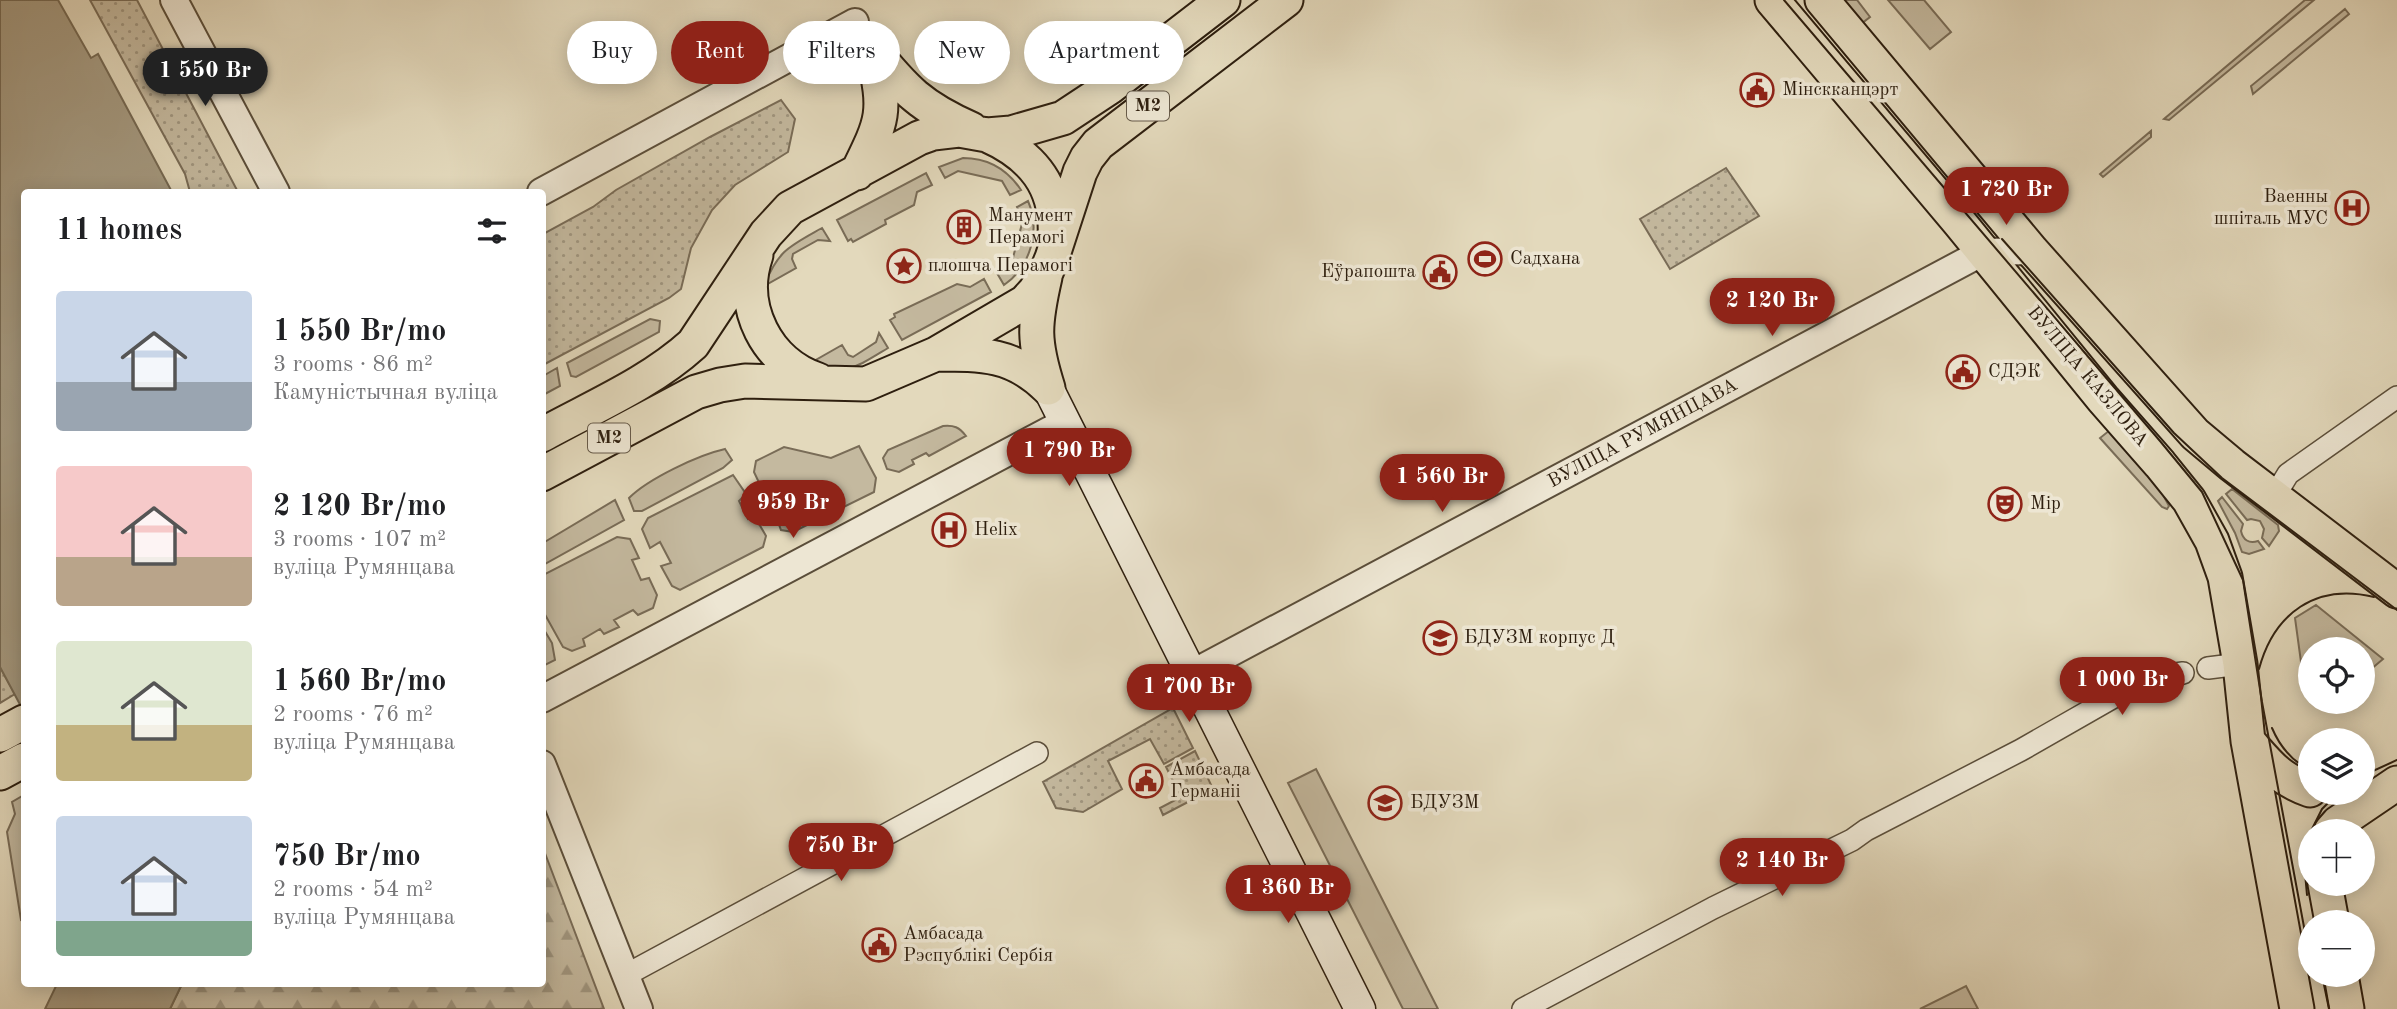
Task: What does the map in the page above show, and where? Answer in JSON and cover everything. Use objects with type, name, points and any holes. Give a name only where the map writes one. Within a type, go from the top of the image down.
[{"type":"main road","name":"М2","points":[[546,433],[661,370],[680,356],[693,344],[759,246],[790,208],[919,138],[947,131],[982,133],[1034,128],[1063,118],[1110,88],[1223,0]]},
{"type":"main road","name":"М2","points":[[759,246],[754,262],[751,293],[753,308],[772,350],[796,370],[828,382],[866,384],[936,354],[1025,302],[1050,260],[1080,172],[1098,144],[1286,0]]},
{"type":"main road","name":"ВУЛІЦА КАЗЛОВА","points":[[1772,0],[2103,399],[2161,464],[2189,500],[2212,541],[2225,577],[2224,666],[2248,741],[2297,1009]]},
{"type":"main road","points":[[1822,0],[2032,250],[2195,434],[2397,591]]},
{"type":"main road","points":[[900,81],[908,92],[926,106],[1014,149],[1030,163],[1050,194],[1055,214],[1050,260],[1036,327],[1037,352],[1048,388],[1360,1009]]},
{"type":"main road","points":[[857,173],[881,120],[879,84]]},
{"type":"main road","points":[[936,354],[968,354],[1006,359],[1033,373],[1048,388]]},
{"type":"main road","name":"М2","points":[[546,472],[696,392],[745,382],[828,382]]},
{"type":"main road","points":[[0,735],[21,724]]},
{"type":"main road","points":[[2248,741],[2276,773],[2298,784]]},
{"type":"main road","points":[[2343,819],[2391,788]]},
{"type":"main road","points":[[2343,987],[2347,1009]]},
{"type":"street","points":[[174,0],[274,189]]},
{"type":"street","points":[[546,189],[783,63]]},
{"type":"street","points":[[1983,252],[2032,250]]},
{"type":"street","name":"ВУЛІЦА РУМЯНЦАВА","points":[[1191,674],[1983,252]]},
{"type":"street","points":[[2274,497],[2288,474],[2397,397]]},
{"type":"street","points":[[546,697],[1065,422]]},
{"type":"street","points":[[1523,1009],[1713,908],[1852,840],[1866,830],[2021,750],[2147,678],[2183,673]]},
{"type":"street","points":[[625,975],[1037,753]]},
{"type":"street","points":[[546,774],[639,1009]]},
{"type":"green space","points":[[90,0],[137,0],[236,189],[189,189],[185,174]]},
{"type":"green space","points":[[1835,0],[1857,0],[1870,17],[1857,27]]},
{"type":"green space","points":[[1888,0],[1924,0],[1951,32],[1930,49]]},
{"type":"green space","points":[[2305,0],[2314,0],[2169,120],[2164,119]]},
{"type":"green space","points":[[2345,9],[2349,14],[2253,94],[2251,86]]},
{"type":"green space","points":[[781,100],[795,119],[788,152],[735,185],[712,210],[691,248],[681,289],[546,363],[546,232],[710,137]]},
{"type":"green space","points":[[2151,131],[2151,137],[2103,177],[2100,174]]},
{"type":"green space","points":[[963,158],[981,160],[996,166],[1010,176],[1021,190],[1010,195],[1002,181],[958,171],[945,178],[939,167]]},
{"type":"green space","points":[[1726,168],[1759,216],[1670,269],[1640,219]]},
{"type":"green space","points":[[926,173],[932,185],[917,192],[914,205],[885,220],[886,224],[853,242],[851,239],[848,241],[837,220]]},
{"type":"green space","points":[[1028,201],[1033,224],[1031,248],[1021,268],[1004,285],[997,273],[1011,265],[1023,220],[1017,207]]},
{"type":"green space","points":[[822,228],[830,241],[818,240],[793,254],[796,268],[764,286],[774,264],[786,250]]},
{"type":"green space","points":[[984,279],[991,292],[902,340],[890,320],[895,317],[894,314],[957,284],[970,287]]},
{"type":"green space","points":[[650,319],[660,321],[659,332],[576,377],[571,376],[567,363]]},
{"type":"green space","points":[[879,333],[888,348],[858,365],[833,369],[807,365],[842,345],[848,355],[853,357],[876,342]]},
{"type":"green space","points":[[557,368],[560,386],[546,393],[546,374]]},
{"type":"green space","points":[[943,426],[956,427],[966,436],[929,456],[926,453],[912,460],[914,464],[899,472],[887,469],[883,458],[888,450]]},
{"type":"green space","points":[[2110,430],[2154,478],[2169,506],[2167,509],[2162,507],[2100,438]]},
{"type":"green space","points":[[859,446],[876,478],[874,492],[793,532],[781,530],[773,508],[784,501],[773,484],[762,489],[754,472],[756,461],[784,447],[831,458]]},
{"type":"green space","points":[[725,449],[732,460],[723,468],[642,511],[634,511],[629,498],[648,483],[688,462]]},
{"type":"green space","points":[[733,475],[746,494],[739,501],[748,519],[755,517],[766,536],[763,547],[680,590],[672,586],[661,566],[671,563],[660,542],[650,548],[642,529],[648,518]]},
{"type":"green space","points":[[2232,489],[2278,525],[2279,531],[2269,546],[2262,538],[2264,529],[2260,521],[2247,520],[2226,494]]},
{"type":"green space","points":[[2222,497],[2243,524],[2241,531],[2245,539],[2249,542],[2258,541],[2264,549],[2249,554],[2242,552],[2218,501]]},
{"type":"green space","points":[[615,500],[624,520],[546,563],[546,541]]},
{"type":"green space","points":[[617,537],[630,539],[639,558],[632,560],[641,580],[649,578],[657,595],[653,608],[638,615],[633,610],[614,620],[619,627],[604,634],[600,629],[583,639],[585,646],[572,651],[563,647],[546,616],[546,573]]},
{"type":"green space","points":[[2316,605],[2356,637],[2298,637],[2298,640],[2295,618]]},
{"type":"green space","points":[[546,633],[552,643],[555,660],[546,664]]},
{"type":"green space","points":[[2375,653],[2383,659],[2375,666]]},
{"type":"green space","points":[[0,667],[15,694],[0,703]]},
{"type":"green space","points":[[1173,708],[1193,748],[1164,764],[1150,739],[1108,761],[1122,789],[1083,812],[1056,808],[1043,782]]},
{"type":"green space","points":[[1195,751],[1213,789],[1163,815],[1160,808],[1181,797],[1166,767]]},
{"type":"green space","points":[[1316,769],[1438,1009],[1403,1009],[1288,783]]},
{"type":"green space","points":[[21,797],[21,920],[7,832],[15,814],[12,802]]},
{"type":"green space","points":[[546,856],[604,1009],[170,1009],[181,987],[546,987]]},
{"type":"green space","points":[[1966,986],[1978,1009],[1920,1009]]},
{"type":"shaded area","points":[[0,0],[58,0],[91,58],[98,54],[170,189],[21,189],[21,706],[0,667]]},
{"type":"shaded area","points":[[56,987],[181,987],[170,1009],[45,1009]]},
{"type":"tram line","points":[[1784,0],[2202,492],[2243,580],[2262,702],[2301,910]]},
{"type":"tram line","points":[[2002,239],[2174,433],[2222,478],[2397,610]]},
{"type":"tram line","points":[[2259,669],[2275,632],[2300,607],[2334,594],[2374,597]]},
{"type":"tram line","points":[[2272,728],[2287,753],[2298,762]]},
{"type":"tram line","points":[[2375,770],[2397,760]]},
{"type":"tram line","points":[[2317,819],[2326,805]]},
{"type":"tram line","points":[[2324,987],[2329,1009]]},
{"type":"place","name":"Мінскканцэрт","points":[[1757,90]]},
{"type":"place","name":"Ваенны шпіталь МУС","points":[[2352,208]]},
{"type":"place","name":"Манумент Перамогі","points":[[964,227]]},
{"type":"place","name":"Садхана","points":[[1485,259]]},
{"type":"place","name":"плошча Перамогі","points":[[904,266]]},
{"type":"place","name":"Еўрапошта","points":[[1440,272]]},
{"type":"place","name":"СДЭК","points":[[1963,372]]},
{"type":"place","name":"Мір","points":[[2005,504]]},
{"type":"place","name":"Helix","points":[[949,530]]},
{"type":"place","name":"БДУЗМ корпус Д","points":[[1440,638]]},
{"type":"place","name":"Амбасада Германіі","points":[[1146,781]]},
{"type":"place","name":"БДУЗМ","points":[[1385,803]]},
{"type":"place","name":"Амбасада Рэспублікі Сербія","points":[[879,945]]}]
